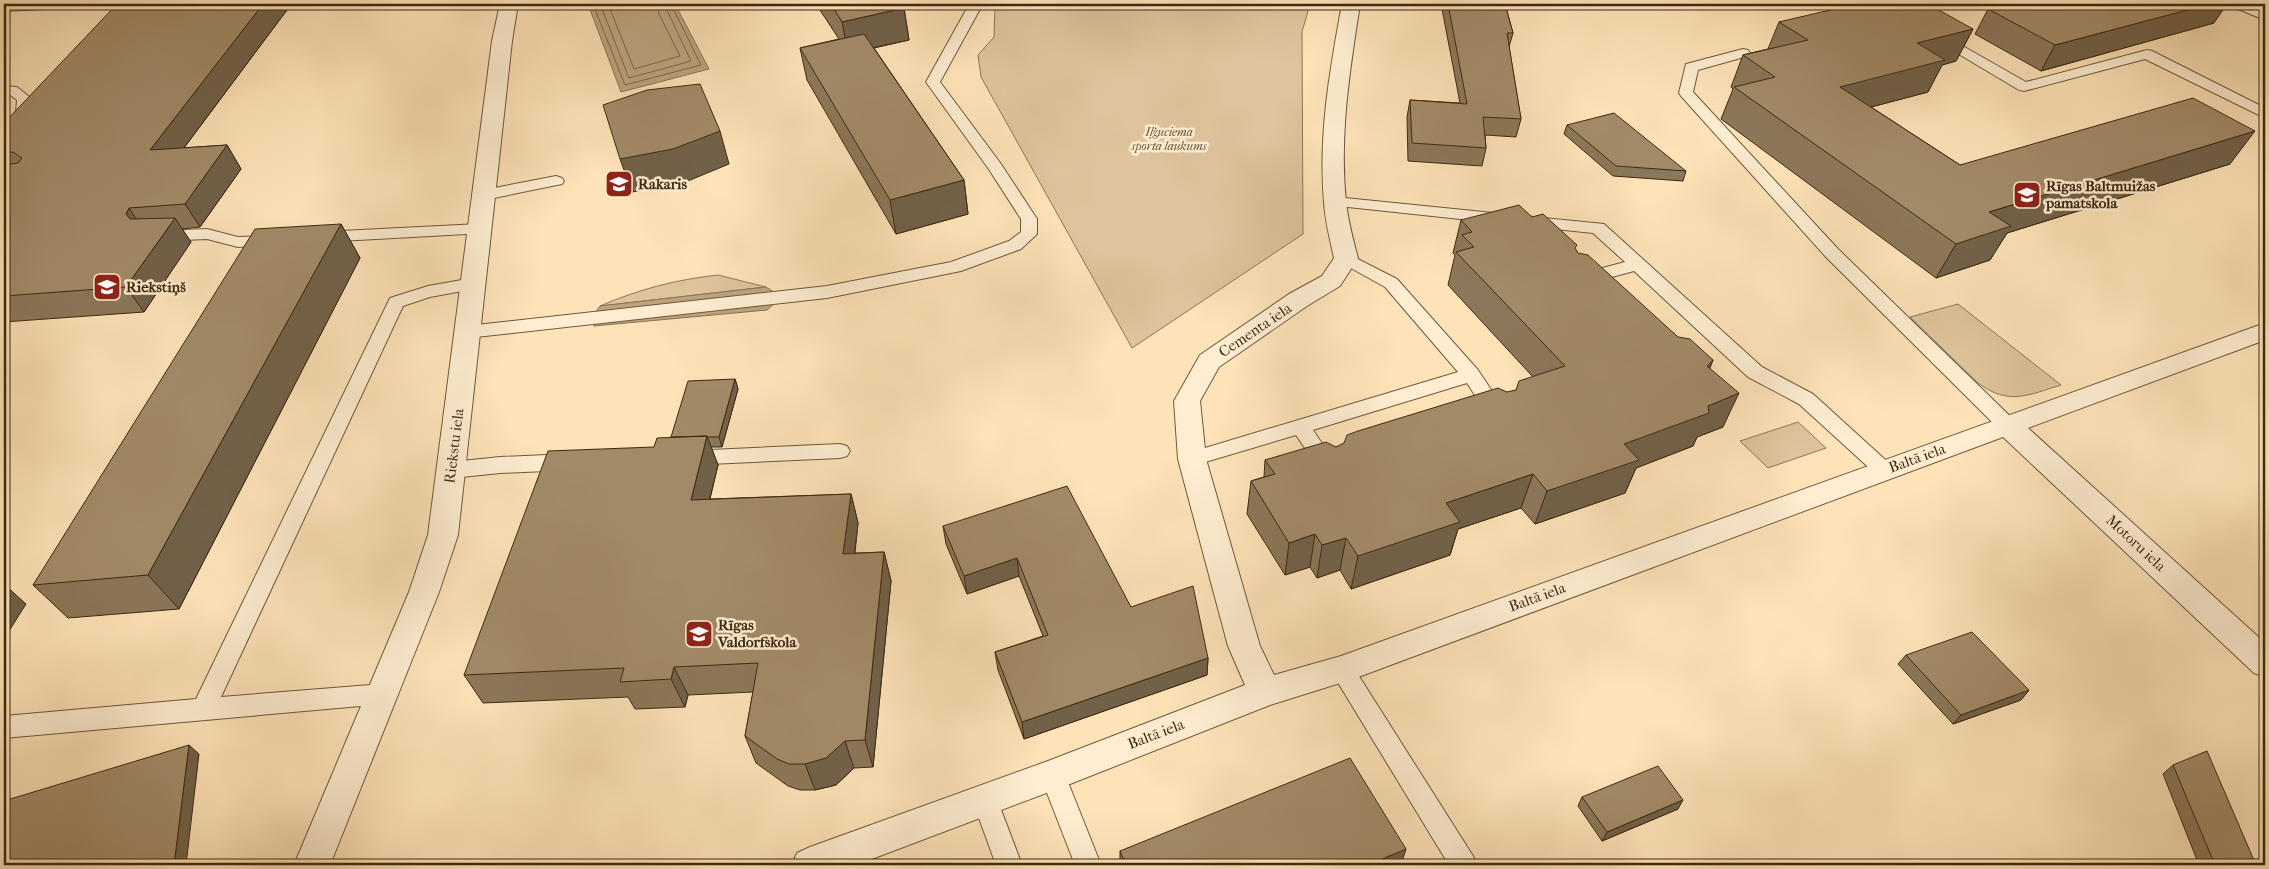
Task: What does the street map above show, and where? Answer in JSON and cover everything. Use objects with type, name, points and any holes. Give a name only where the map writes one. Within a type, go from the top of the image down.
[{"type":"street","name":"Riekstu iela","points":[[312,865],[424,592],[443,535],[502,40],[509,4]]},
{"type":"street","points":[[1346,258],[1335,202],[1336,96],[1351,4]]},
{"type":"street","name":"Cementa iela","points":[[1265,692],[1244,646],[1192,459],[1187,401],[1209,361],[1298,300],[1331,281],[1346,258]]},
{"type":"street","name":"Baltā iela","points":[[810,865],[1053,775],[1265,692],[1342,669],[2265,331]]},
{"type":"street","name":"Motoru iela","points":[[2007,425],[2265,663]]},
{"type":"lane","points":[[4,7],[65,4]]},
{"type":"lane","points":[[467,332],[827,292],[955,267],[1014,245],[1029,234],[1029,219],[995,167],[933,82],[973,9],[968,4]]},
{"type":"lane","points":[[2238,4],[2265,16]]},
{"type":"lane","points":[[1926,28],[2024,87],[2147,54],[2265,114]]},
{"type":"lane","points":[[1743,53],[1691,67],[1686,94],[1832,253],[2007,425]]},
{"type":"lane","points":[[4,90],[12,90],[25,99],[23,113],[4,134]]},
{"type":"lane","points":[[484,195],[556,181]]},
{"type":"lane","points":[[1335,202],[1598,228],[1756,372],[1806,399],[1884,470]]},
{"type":"lane","points":[[153,237],[207,234],[238,242],[479,229]]},
{"type":"lane","points":[[1346,258],[1391,283],[1471,375],[1498,416]]},
{"type":"lane","points":[[1575,281],[1638,264]]},
{"type":"lane","points":[[202,709],[396,302],[428,292],[473,284]]},
{"type":"lane","points":[[1192,459],[1471,375]]},
{"type":"lane","points":[[1300,427],[1330,470]]},
{"type":"lane","points":[[665,458],[840,451]]},
{"type":"lane","points":[[452,470],[500,465],[587,462]]},
{"type":"lane","points":[[1342,669],[1464,865]]},
{"type":"lane","points":[[4,727],[383,694]]},
{"type":"lane","points":[[1053,775],[1088,865]]},
{"type":"lane","points":[[985,799],[1009,865]]},
{"type":"green space","name":"Iļģuciema sporta laukums","points":[[1310,4],[1302,32],[1303,234],[1132,348],[981,77],[978,55],[994,37],[995,5]]},
{"type":"green space","points":[[718,275],[766,287],[600,306],[658,286]]},
{"type":"green space","points":[[1958,304],[2061,385],[2028,395],[2009,396],[1989,390],[1978,383],[1910,317]]},
{"type":"green space","points":[[1798,422],[1826,448],[1768,468],[1740,441]]},
{"type":"water","points":[[588,4],[675,4],[709,69],[621,92]]},
{"type":"water","points":[[766,287],[782,297],[767,310],[594,326],[591,318],[600,306]]},
{"type":"building","points":[[117,4],[263,4],[150,150],[227,145],[185,204],[129,208],[126,214],[130,219],[175,218],[126,287],[4,296],[4,165],[18,163],[22,158],[13,152],[4,153],[4,123]]},
{"type":"building","points":[[831,4],[901,4],[904,8],[842,22]]},
{"type":"building","points":[[1448,4],[1505,4],[1513,33],[1507,33],[1521,119],[1483,117],[1486,148],[1412,143],[1410,100],[1467,104]]},
{"type":"building","points":[[1856,4],[1928,4],[1973,29],[1917,43],[1945,60],[1840,87],[1960,165],[2193,98],[2255,131],[1989,212],[2011,226],[1956,244],[1734,87],[1775,77],[1743,55],[1808,40],[1779,22]]},
{"type":"building","points":[[2009,4],[2210,4],[2055,45],[1988,9]]},
{"type":"building","points":[[864,34],[964,180],[890,200],[800,48]]},
{"type":"building","points":[[700,84],[720,131],[673,149],[620,159],[603,105],[647,90]]},
{"type":"building","points":[[1614,113],[1686,171],[1616,166],[1567,125]]},
{"type":"building","points":[[1519,205],[1532,217],[1543,214],[1577,245],[1575,248],[1578,253],[1588,255],[1678,337],[1690,339],[1713,360],[1707,366],[1739,393],[1708,406],[1709,413],[1624,444],[1639,460],[1547,491],[1533,474],[1446,503],[1460,522],[1358,556],[1346,538],[1322,545],[1315,534],[1289,543],[1251,481],[1275,474],[1265,460],[1326,442],[1336,447],[1344,443],[1347,435],[1358,431],[1498,388],[1507,392],[1516,390],[1519,381],[1565,366],[1456,252],[1474,247],[1462,235],[1472,232],[1461,220]]},
{"type":"building","points":[[341,224],[148,575],[33,585],[255,229]]},
{"type":"building","points":[[735,379],[719,437],[671,437],[688,381]]},
{"type":"building","points":[[707,436],[691,500],[851,494],[843,554],[884,552],[865,740],[845,741],[826,758],[805,764],[789,764],[777,759],[745,736],[758,663],[674,667],[671,679],[620,682],[624,668],[464,675],[548,451],[654,447],[657,438]]},
{"type":"building","points":[[1067,486],[1131,607],[1193,586],[1208,658],[1022,722],[995,652],[1048,635],[1017,558],[964,576],[943,526]]},
{"type":"building","points":[[1972,632],[2029,690],[1961,715],[1906,655]]},
{"type":"building","points":[[189,745],[174,865],[4,865],[4,818],[7,800]]},
{"type":"building","points":[[2207,751],[2256,865],[2215,865],[2173,765]]},
{"type":"building","points":[[1350,758],[1406,849],[1368,865],[1126,865],[1120,851]]},
{"type":"building","points":[[1658,766],[1683,800],[1607,832],[1582,797]]},
{"type":"place","name":"Rakaris","points":[[619,184]]},
{"type":"place","name":"Rīgas Baltmuižas pamatskola","points":[[2027,195]]},
{"type":"place","name":"Riekstiņš","points":[[107,287]]},
{"type":"place","name":"Rīgas Valdorfskola","points":[[699,634]]}]
